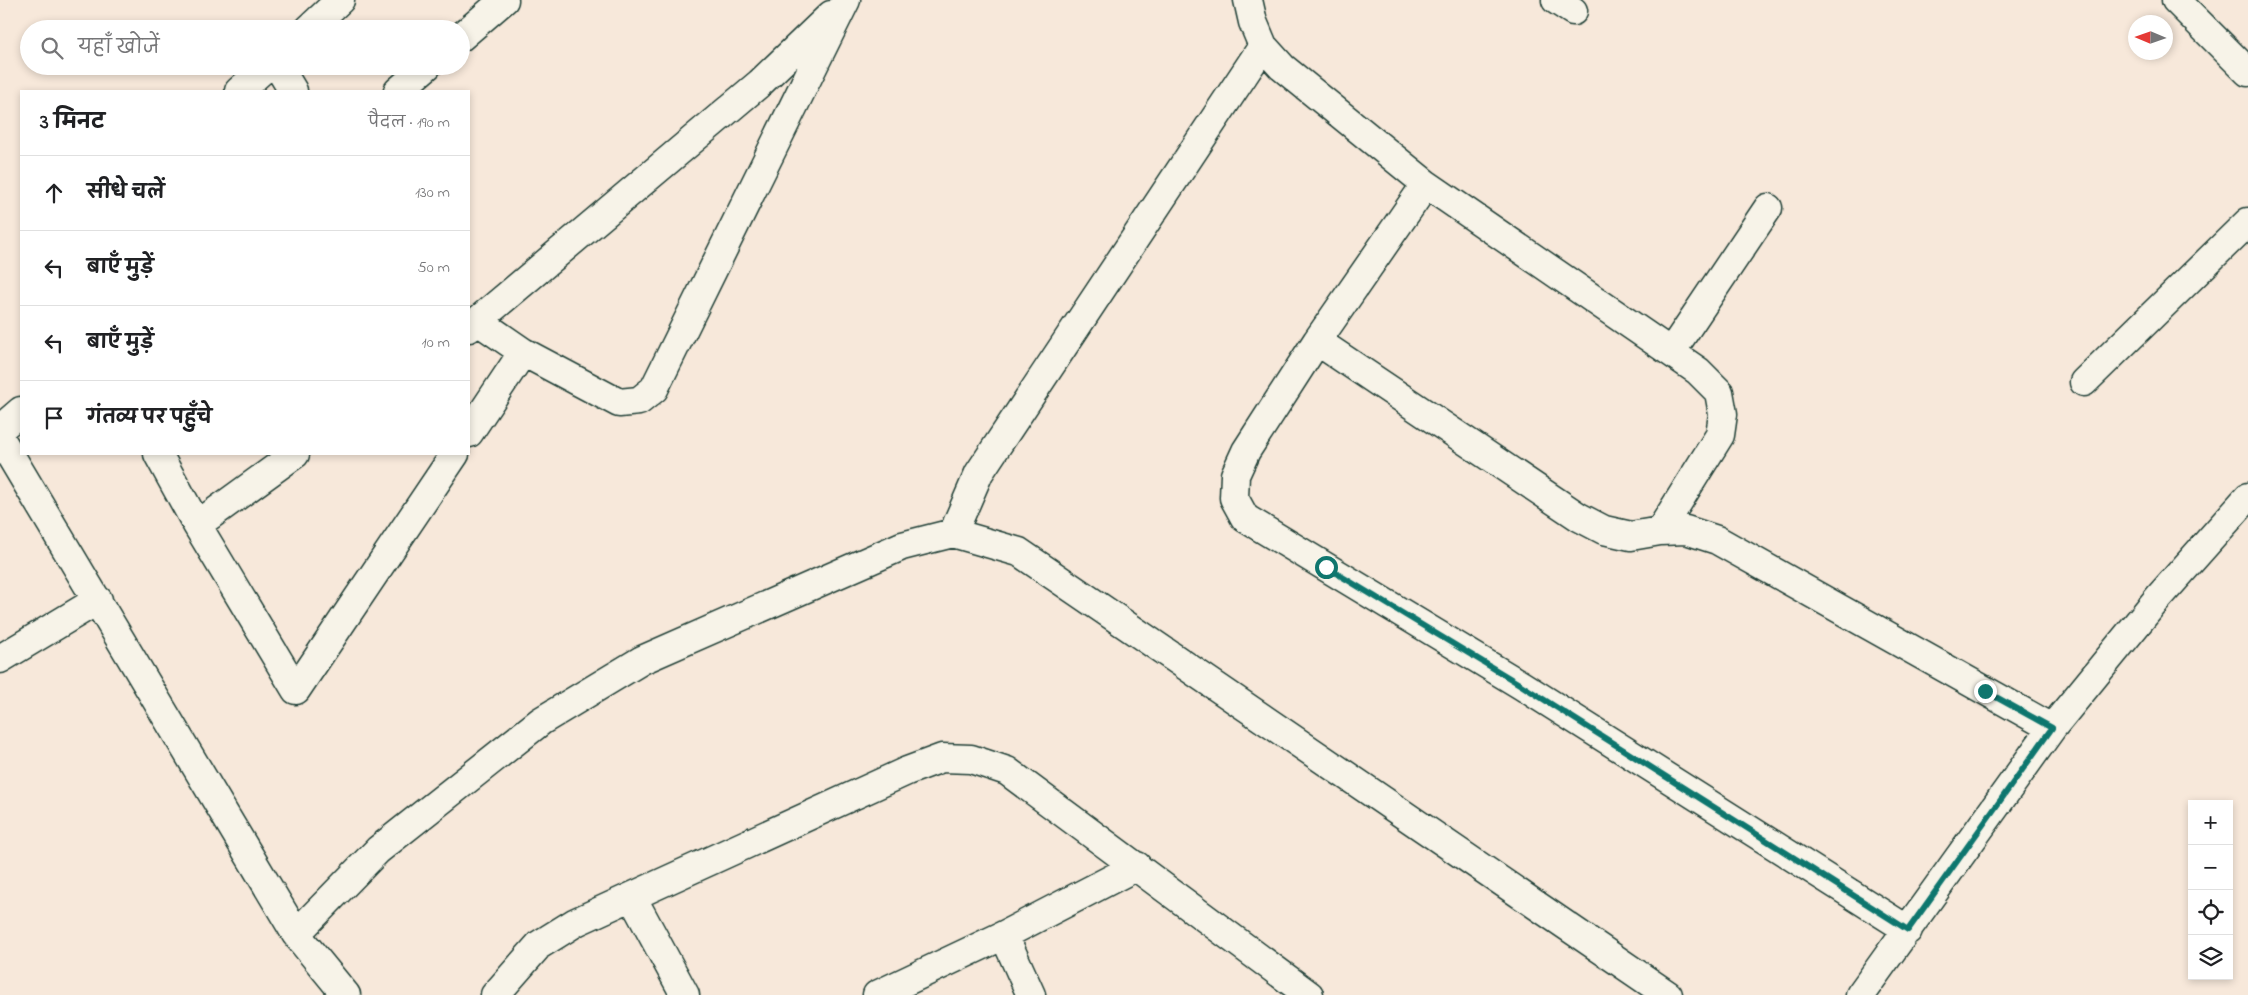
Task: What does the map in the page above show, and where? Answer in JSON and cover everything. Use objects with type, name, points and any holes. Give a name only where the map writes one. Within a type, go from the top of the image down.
[{"type":"street","points":[[319,20],[340,0]]},
{"type":"street","points":[[470,29],[504,0]]},
{"type":"street","points":[[1248,0],[1253,22],[1263,46],[1282,67],[1426,184],[1698,371],[1719,392],[1723,414],[1720,435],[1660,531]]},
{"type":"street","points":[[2176,0],[2248,72]]},
{"type":"street","points":[[846,1],[654,389],[639,401],[618,403],[473,324],[760,83],[846,1]]},
{"type":"street","points":[[953,534],[979,473],[1263,46]]},
{"type":"street","points":[[240,90],[257,75]]},
{"type":"street","points":[[283,75],[292,90]]},
{"type":"street","points":[[399,90],[417,75]]},
{"type":"street","points":[[1426,184],[1317,341],[1246,451],[1235,475],[1234,498],[1245,518],[1521,685],[1908,930]]},
{"type":"street","points":[[1671,352],[1768,208]]},
{"type":"street","points":[[2084,382],[2248,222]]},
{"type":"street","points":[[1317,341],[1579,517],[1604,530],[1631,536],[1660,531],[1686,530],[1717,540],[2052,728]]},
{"type":"street","points":[[470,432],[523,352]]},
{"type":"street","points":[[0,429],[20,412]]},
{"type":"street","points":[[0,438],[296,934],[340,993]]},
{"type":"street","points":[[159,455],[197,525],[296,690],[454,455]]},
{"type":"street","points":[[197,525],[294,455]]},
{"type":"street","points":[[1860,995],[2052,728],[2159,597],[2248,496]]},
{"type":"street","points":[[296,934],[378,850],[541,720],[586,692],[642,660],[902,546],[953,534],[1019,552],[1668,995]]},
{"type":"street","points":[[0,659],[98,600]]},
{"type":"street","points":[[495,995],[539,945],[576,922],[907,771],[942,758],[971,759],[1007,771],[1309,995]]},
{"type":"street","points":[[877,995],[1004,935],[1137,866]]},
{"type":"street","points":[[632,897],[684,995]]},
{"type":"street","points":[[1004,935],[1031,995]]},
{"type":"route","points":[[1326,567],[1521,685],[1908,930],[2052,728],[1985,691]]}]
